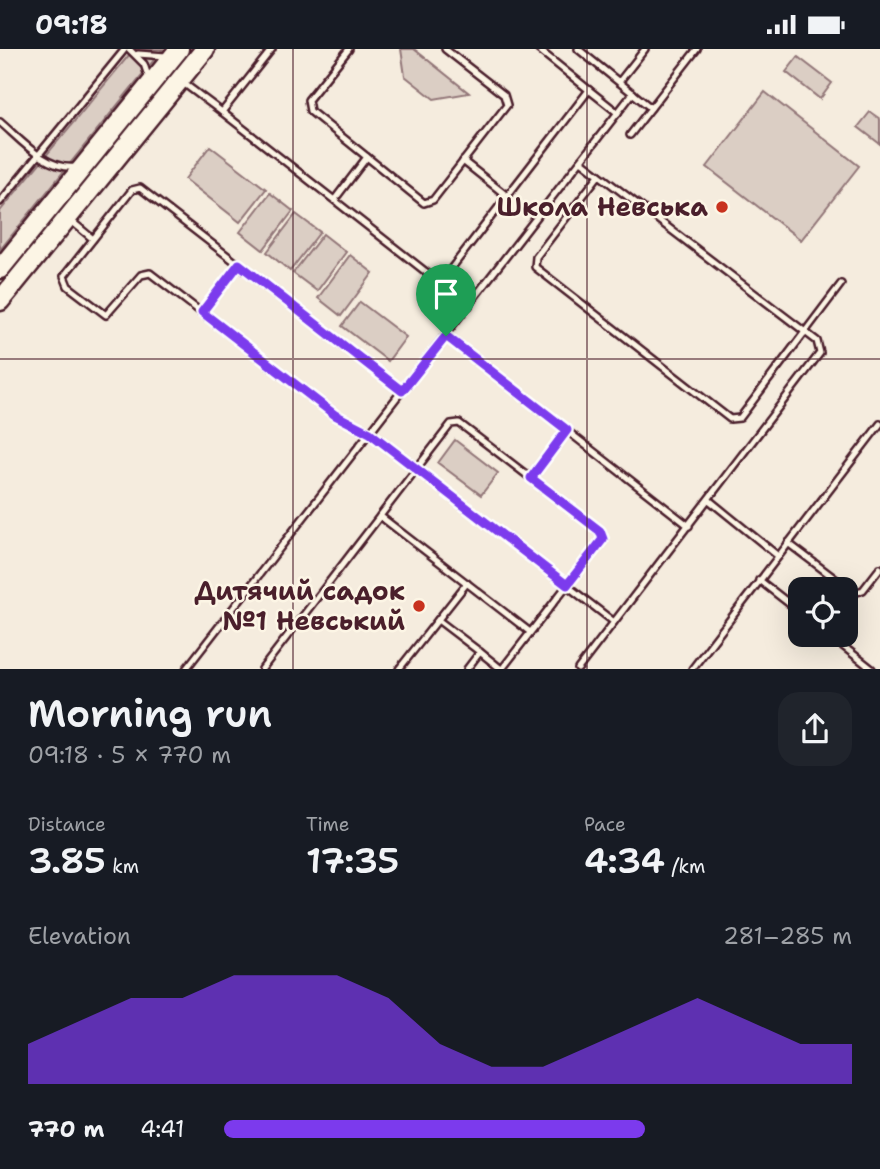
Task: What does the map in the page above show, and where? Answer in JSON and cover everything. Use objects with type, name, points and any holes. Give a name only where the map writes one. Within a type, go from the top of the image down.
[{"type":"highway","points":[[0,300],[205,49]]},
{"type":"highway","points":[[0,269],[178,51]]},
{"type":"lane","points":[[222,112],[272,49]]},
{"type":"lane","points":[[349,49],[308,100],[310,111],[424,202],[433,200],[507,105],[504,95],[450,50]]},
{"type":"lane","points":[[538,49],[618,113]]},
{"type":"lane","points":[[578,49],[652,108]]},
{"type":"lane","points":[[619,82],[645,49]]},
{"type":"lane","points":[[630,135],[697,49]]},
{"type":"lane","points":[[130,50],[155,57],[178,51]]},
{"type":"lane","points":[[130,50],[147,71],[150,85]]},
{"type":"lane","points":[[0,202],[130,50]]},
{"type":"lane","points":[[179,80],[469,306]]},
{"type":"lane","points":[[440,282],[589,90]]},
{"type":"lane","points":[[186,669],[633,93]]},
{"type":"lane","points":[[0,123],[39,154],[63,167],[86,163]]},
{"type":"lane","points":[[335,199],[367,157]]},
{"type":"lane","points":[[463,161],[507,196]]},
{"type":"lane","points":[[578,669],[820,353],[817,341],[581,161]]},
{"type":"lane","points":[[599,175],[536,257],[535,267],[730,419],[740,418],[841,284]]},
{"type":"lane","points":[[402,391],[140,188],[132,190],[63,279],[104,314],[109,314],[141,275],[147,272],[335,415],[370,433],[614,622]]},
{"type":"lane","points":[[68,218],[93,239]]},
{"type":"lane","points":[[202,312],[239,264]]},
{"type":"lane","points":[[446,336],[689,526]]},
{"type":"lane","points":[[262,669],[452,424],[459,423],[600,531],[603,539],[502,669],[438,620]]},
{"type":"lane","points":[[692,669],[880,424]]},
{"type":"lane","points":[[531,478],[567,430]]},
{"type":"lane","points":[[709,500],[778,556]]},
{"type":"lane","points":[[380,516],[530,632]]},
{"type":"lane","points":[[788,543],[855,593],[863,590],[880,568]]},
{"type":"lane","points":[[760,580],[788,602]]},
{"type":"lane","points":[[399,669],[467,583]]},
{"type":"lane","points":[[845,647],[872,669]]},
{"type":"lane","points":[[467,669],[480,652]]},
{"type":"shaded area","points":[[134,49],[163,49],[0,250],[0,211]]},
{"type":"shaded area","points":[[401,49],[414,49],[469,93],[434,99],[405,76]]},
{"type":"shaded area","points":[[798,57],[832,83],[820,99],[786,72]]},
{"type":"shaded area","points":[[765,92],[859,166],[801,240],[707,167]]},
{"type":"shaded area","points":[[870,112],[880,119],[880,144],[858,127]]},
{"type":"shaded area","points":[[210,146],[266,189],[240,222],[185,179]]},
{"type":"shaded area","points":[[270,193],[293,211],[263,250],[240,232]]},
{"type":"shaded area","points":[[296,214],[320,232],[290,271],[267,252]]},
{"type":"shaded area","points":[[323,234],[346,252],[317,291],[293,273]]},
{"type":"shaded area","points":[[350,255],[373,273],[341,316],[318,298]]},
{"type":"shaded area","points":[[360,302],[406,337],[388,361],[342,326]]},
{"type":"shaded area","points":[[455,440],[498,473],[481,495],[438,463]]},
{"type":"place","name":"Школа Невська","points":[[722,207]]},
{"type":"place","name":"Дитячий садок №1 Невський","points":[[419,606]]},
{"type":"route","points":[[239,264],[402,391],[446,336],[567,430],[531,478],[600,531],[603,539],[567,585],[370,433],[349,419],[335,415],[202,312],[239,264]]}]
